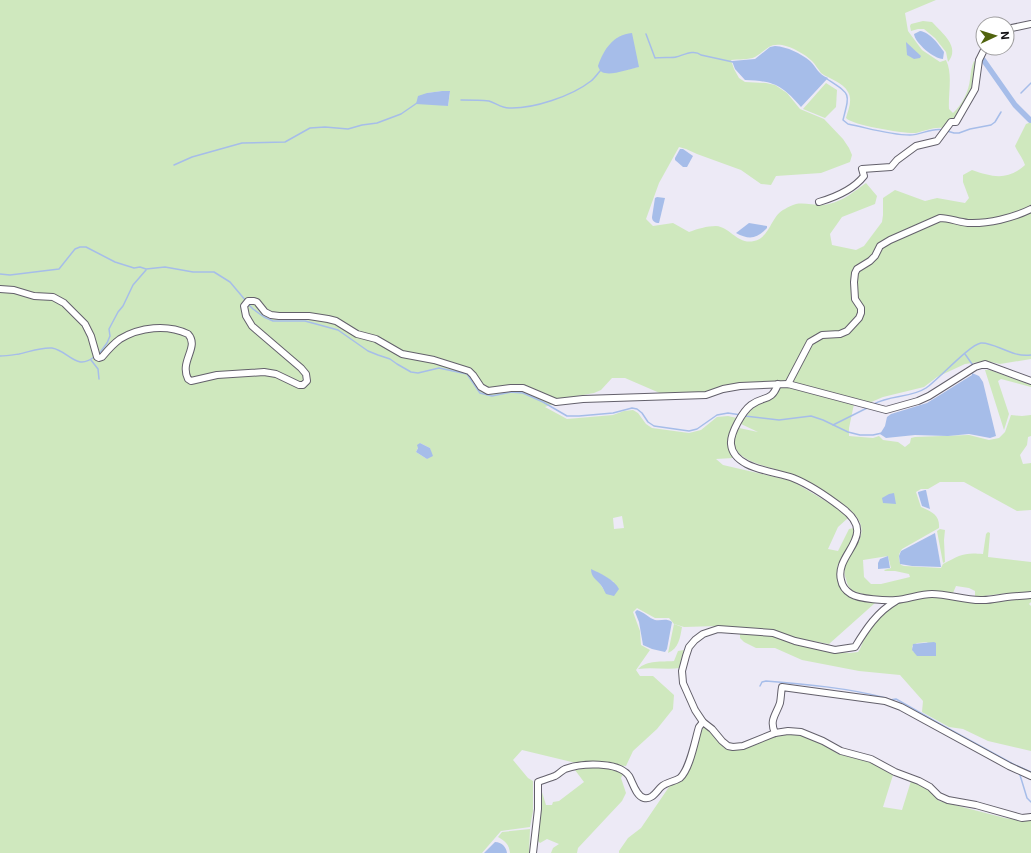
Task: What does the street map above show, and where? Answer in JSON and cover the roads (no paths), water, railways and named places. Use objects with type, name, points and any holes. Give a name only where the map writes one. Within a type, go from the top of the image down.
[{"type":"street","points":[[1015,27],[1031,24]]},
{"type":"street","points":[[819,202],[832,199],[858,184],[864,176],[862,170],[891,167],[897,160],[916,146],[937,141],[951,122],[956,122],[975,89],[979,60],[981,56]]},
{"type":"street","points":[[788,384],[810,342],[822,335],[840,334],[847,331],[860,318],[861,308],[855,299],[855,273],[857,269],[875,256],[880,246],[890,240],[940,218],[970,223],[1014,217],[1031,209]]},
{"type":"street","points":[[0,289],[14,290],[34,296],[53,297],[64,303],[85,324],[91,336],[98,358],[102,357],[119,340],[131,333],[161,327],[182,331],[190,336],[192,345],[185,364],[188,379],[191,381],[217,375],[264,372],[276,374],[299,385],[307,381],[307,377],[301,368],[252,326],[244,311],[244,306],[246,302],[254,301],[265,312],[271,315],[309,316],[328,319],[357,334],[376,340],[402,354],[434,360],[464,369],[473,374],[481,386],[488,391],[523,388],[556,402],[583,399],[706,395],[723,389],[740,386],[788,384],[818,390],[886,410],[918,401],[929,396],[975,367],[985,364],[1031,381]]},
{"type":"street","points":[[778,384],[776,391],[769,398],[749,407],[732,431],[731,438],[733,452],[736,457],[749,465],[793,478],[805,484],[843,508],[852,516],[857,527],[857,532],[854,544],[841,567],[840,575],[844,588],[851,594],[861,598],[896,601],[931,594],[943,594],[982,600],[1008,596],[1031,595]]},
{"type":"street","points":[[896,601],[885,607],[872,622],[855,647],[835,650],[795,641],[773,633],[718,629],[703,634],[689,647],[682,671],[685,690],[694,710],[703,722],[712,728],[725,743],[733,747],[743,746],[775,733],[788,731],[810,735],[841,751],[871,759],[896,772],[919,781],[930,787],[939,796],[948,800],[976,805],[1022,818],[1031,817]]},
{"type":"street","points":[[775,733],[773,729],[773,720],[780,701],[782,687],[885,702],[901,707],[1008,766],[1031,776]]},
{"type":"street","points":[[533,853],[538,809],[538,782],[555,776],[565,769],[578,766],[599,765],[614,767],[622,770],[628,775],[639,795],[643,798],[648,798],[653,796],[663,785],[679,778],[685,771],[699,727],[703,722]]},
{"type":"water","points":[[920,31],[931,36],[937,43],[944,52],[943,59],[935,56],[921,46],[914,34]]},
{"type":"water","points":[[632,33],[639,67],[622,72],[601,72],[598,66],[606,49],[614,40],[625,34]]},
{"type":"water","points":[[906,42],[921,56],[920,58],[914,59],[907,55]]},
{"type":"water","points":[[775,46],[789,49],[802,55],[810,61],[822,75],[828,78],[801,107],[783,89],[770,83],[745,80],[735,69],[732,61],[755,59],[770,47]]},
{"type":"water","points":[[442,91],[450,91],[448,106],[416,104],[418,96]]},
{"type":"water","points":[[680,149],[683,149],[693,156],[687,167],[683,167],[675,160]]},
{"type":"water","points":[[655,198],[665,198],[659,223],[654,222],[652,217]]},
{"type":"water","points":[[749,223],[767,226],[767,228],[760,234],[753,237],[745,237],[736,233]]},
{"type":"water","points":[[972,373],[979,376],[983,382],[996,436],[990,438],[969,434],[948,436],[915,435],[886,438],[880,434],[885,426],[887,417],[891,414],[927,403],[972,375]]},
{"type":"water","points":[[420,443],[430,448],[433,456],[427,459],[416,452],[418,448],[417,445]]},
{"type":"water","points":[[926,490],[930,509],[922,506],[918,493]]},
{"type":"water","points":[[894,493],[896,504],[883,503],[882,498]]},
{"type":"water","points":[[935,533],[941,567],[900,564],[899,556],[901,551]]},
{"type":"water","points":[[888,556],[890,568],[878,569],[880,559]]},
{"type":"water","points":[[591,569],[607,577],[617,586],[619,589],[614,596],[606,594],[601,585],[593,576]]},
{"type":"water","points":[[637,610],[655,620],[666,620],[672,622],[667,649],[665,652],[643,645],[639,622],[635,612]]},
{"type":"water","points":[[936,643],[936,656],[917,656],[912,650],[913,644]]},
{"type":"water","points":[[495,842],[503,845],[507,853],[484,853]]},
{"type":"waterway","points":[[646,34],[655,58],[675,57],[695,52],[701,55],[733,62]]},
{"type":"waterway","points":[[982,58],[1015,105],[1030,120]]},
{"type":"waterway","points":[[461,100],[489,101],[506,108],[519,108],[540,104],[574,92],[583,87],[601,70]]},
{"type":"waterway","points":[[827,79],[841,88],[847,95],[847,104],[843,120],[848,124],[886,133],[902,135],[914,135],[939,129],[943,130]]},
{"type":"waterway","points":[[1021,93],[1031,83]]},
{"type":"waterway","points":[[174,165],[192,157],[242,143],[285,142],[310,128],[325,127],[348,129],[377,123],[401,114],[417,103]]},
{"type":"waterway","points":[[947,131],[959,133],[970,129],[991,125],[995,122],[1001,112]]},
{"type":"waterway","points":[[0,274],[10,275],[59,269],[75,249],[86,247],[115,262],[134,268],[140,267],[146,269],[165,267],[193,272],[214,272],[230,282],[246,301]]},
{"type":"waterway","points":[[99,354],[107,343],[110,336],[109,329],[123,306],[133,285],[146,270]]},
{"type":"waterway","points":[[248,304],[264,317],[273,321],[305,321],[338,330],[368,351],[390,359],[411,372],[418,373],[439,368],[467,374],[480,393],[492,396],[511,392],[523,393],[543,402],[567,416],[613,413],[632,408],[637,409],[642,413],[648,422],[654,426],[689,431],[697,429],[717,415],[728,413],[741,415]]},
{"type":"waterway","points":[[874,404],[887,399],[914,393],[926,388],[969,350],[981,343],[986,343],[1017,354],[1031,355]]},
{"type":"waterway","points":[[0,356],[52,348],[77,361],[88,361],[94,357]]},
{"type":"waterway","points":[[965,354],[972,364]]},
{"type":"waterway","points":[[91,360],[98,369],[99,379]]},
{"type":"waterway","points":[[833,425],[867,408]]},
{"type":"waterway","points":[[745,416],[779,420],[811,416],[848,432],[860,435],[882,433]]},
{"type":"waterway","points":[[760,686],[762,682],[766,681],[842,689],[886,698]]},
{"type":"waterway","points":[[890,700],[896,699],[1013,764],[1031,772]]},
{"type":"waterway","points":[[1020,775],[1027,798],[1031,802]]}]
